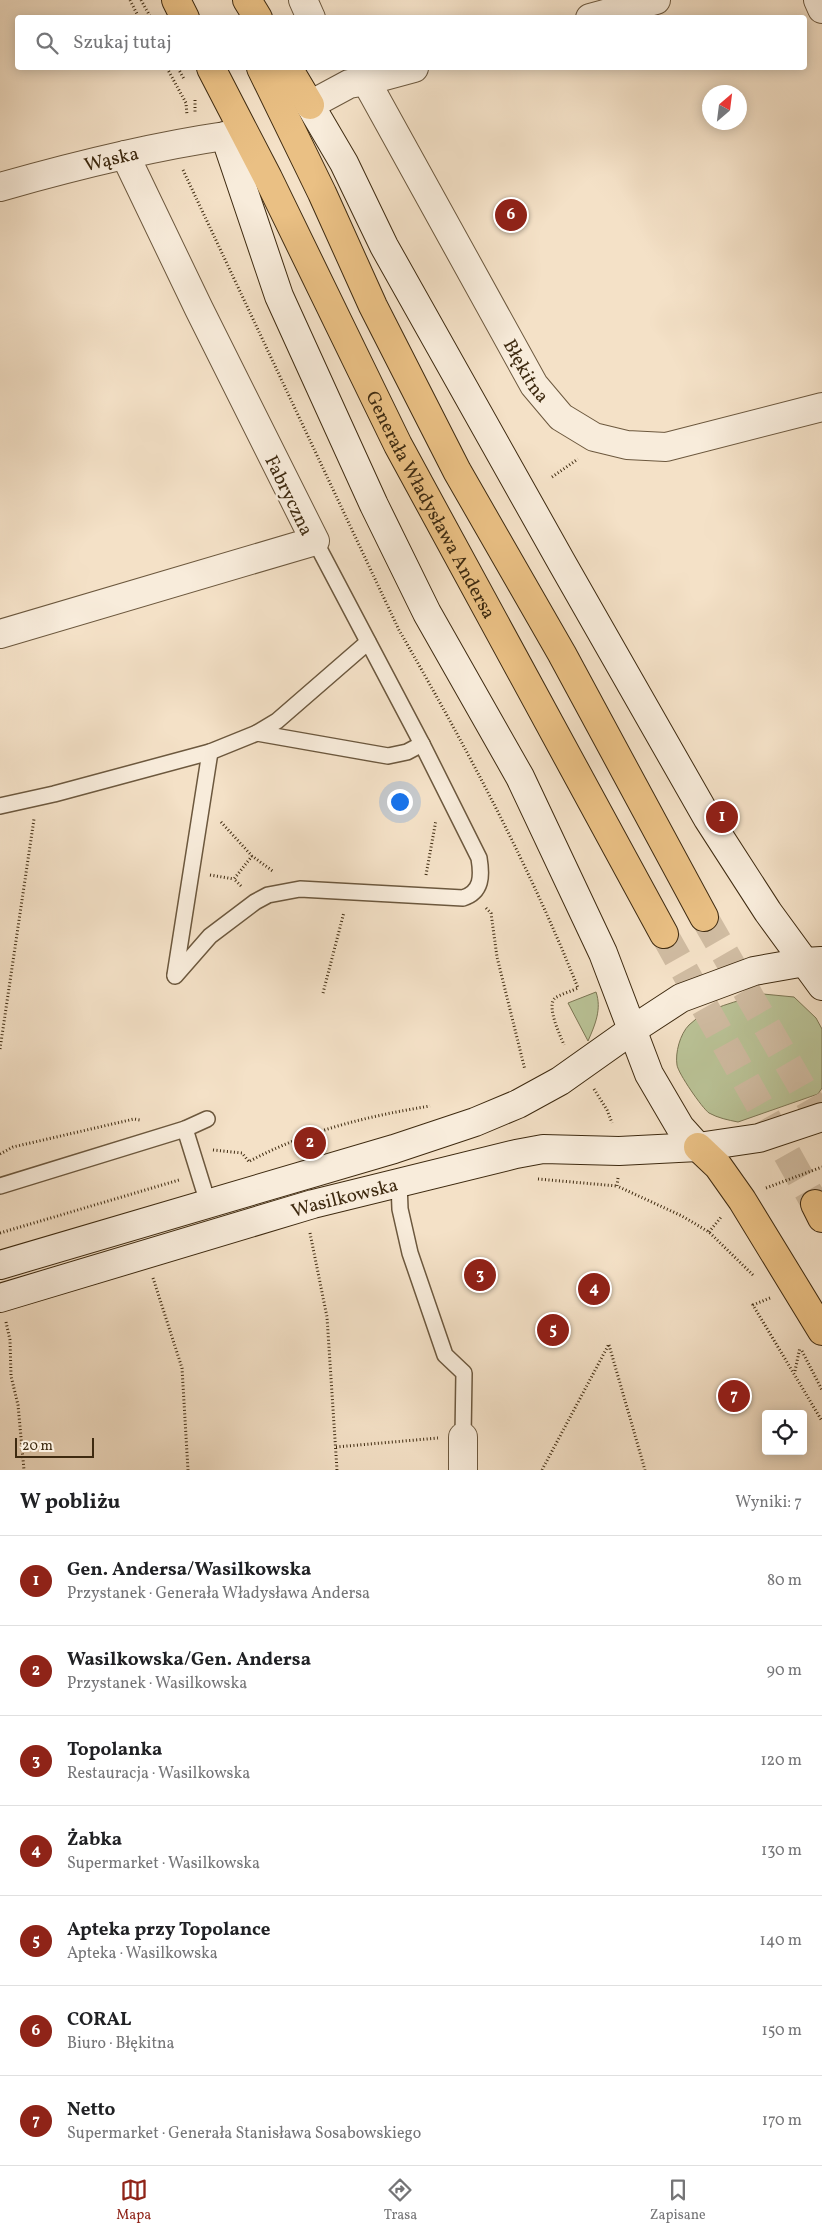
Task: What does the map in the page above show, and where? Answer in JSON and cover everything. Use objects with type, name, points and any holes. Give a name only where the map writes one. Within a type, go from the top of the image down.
[{"type":"highway","points":[[176,0],[182,15]]},
{"type":"highway","points":[[228,0],[236,15]]},
{"type":"highway","points":[[247,0],[256,15]]},
{"type":"highway","name":"Generała Władysława Andersa","points":[[212,70],[268,178],[398,445],[664,934]]},
{"type":"highway","name":"Generała Władysława Andersa","points":[[262,70],[374,306],[458,471],[562,654],[704,917]]},
{"type":"highway","points":[[289,70],[310,105]]},
{"type":"highway","points":[[193,76],[225,136]]},
{"type":"highway","points":[[698,1147],[718,1166],[742,1200],[822,1331]]},
{"type":"main road","points":[[303,0],[310,15]]},
{"type":"main road","points":[[601,15],[656,0]]},
{"type":"main road","points":[[818,0],[822,8]]},
{"type":"main road","points":[[401,70],[351,78],[310,105],[344,162],[389,255],[708,819],[768,912],[813,961],[822,986]]},
{"type":"main road","name":"Błękitna","points":[[351,78],[534,385],[561,417],[594,437],[627,445],[666,448],[822,407]]},
{"type":"main road","name":"Wąska","points":[[0,187],[125,155],[184,131],[225,136]]},
{"type":"main road","points":[[225,136],[279,296],[370,497],[427,613],[520,778],[603,953],[632,1030],[661,1096],[680,1127],[698,1147]]},
{"type":"main road","name":"Fabryczna","points":[[0,634],[314,541],[125,155]]},
{"type":"main road","name":"Wasilkowska","points":[[0,1265],[394,1149],[475,1122],[518,1104],[581,1068],[632,1030],[681,998],[754,971],[813,961]]},
{"type":"main road","name":"Wasilkowska","points":[[7,1313],[303,1207],[399,1183],[543,1149],[619,1151],[698,1147],[759,1138],[822,1117]]},
{"type":"main road","points":[[463,1437],[463,1470]]},
{"type":"lane","points":[[210,752],[175,976],[210,936],[255,902],[268,895],[300,889],[463,898],[472,895],[479,886],[481,872],[479,858],[422,744],[314,541]]},
{"type":"lane","points":[[0,806],[210,752],[257,734],[277,721],[368,642]]},
{"type":"lane","points":[[257,734],[388,756],[407,752],[422,744]]},
{"type":"lane","points":[[0,1186],[185,1129],[207,1119]]},
{"type":"lane","points":[[185,1129],[208,1203]]},
{"type":"lane","points":[[399,1183],[400,1209],[414,1262],[445,1355],[464,1373],[463,1437]]},
{"type":"path","points":[[130,0],[138,15]]},
{"type":"path","points":[[141,0],[149,15]]},
{"type":"path","points":[[168,70],[186,103],[181,165],[399,630],[456,733],[525,870],[578,988],[555,998],[552,1004],[552,1011],[564,1046],[581,1068],[607,1110],[619,1151],[617,1186]]},
{"type":"path","points":[[182,70],[193,76]]},
{"type":"path","points":[[184,131],[195,115],[194,97]]},
{"type":"path","points":[[422,896],[442,784]]},
{"type":"path","points":[[203,797],[226,830],[252,856],[300,889]]},
{"type":"path","points":[[0,1049],[33,835],[36,798]]},
{"type":"path","points":[[252,856],[234,879],[255,902]]},
{"type":"path","points":[[323,993],[348,892]]},
{"type":"path","points":[[472,895],[491,913],[497,957],[526,1075]]},
{"type":"path","points":[[241,1164],[299,1139],[384,1114],[432,1106]]},
{"type":"path","points":[[0,1154],[13,1147],[134,1119],[142,1120]]},
{"type":"path","points":[[191,1148],[242,1153],[249,1162]]},
{"type":"path","points":[[0,1233],[199,1174]]},
{"type":"path","points":[[532,1179],[617,1186],[682,1216],[709,1232],[760,1283]]},
{"type":"path","points":[[300,1233],[310,1230],[326,1317],[337,1470]]},
{"type":"path","points":[[144,1280],[162,1275]]},
{"type":"path","points":[[153,1278],[182,1368],[188,1470]]},
{"type":"path","points":[[765,1291],[775,1306]]},
{"type":"path","points":[[770,1298],[753,1305],[822,1420]]},
{"type":"path","points":[[0,1324],[7,1313]]},
{"type":"path","points":[[7,1313],[11,1376],[18,1405],[24,1470]]},
{"type":"path","points":[[795,1339],[822,1390]]},
{"type":"path","points":[[542,1470],[609,1344],[645,1470]]},
{"type":"path","points":[[794,1372],[800,1347]]},
{"type":"path","points":[[336,1447],[463,1437]]},
{"type":"green space","points":[[596,992],[598,1011],[588,1041],[568,1003]]},
{"type":"green space","points":[[763,994],[794,997],[816,1018],[822,1029],[822,1088],[818,1094],[738,1122],[727,1120],[709,1113],[701,1105],[686,1082],[677,1065],[679,1044],[686,1029],[696,1019],[724,1005]]},
{"type":"tunnel","points":[[704,917],[822,1122]]},
{"type":"tunnel","points":[[664,934],[815,1204]]},
{"type":"place","name":"CORAL","points":[[511,215]]},
{"type":"place","name":"Gen. Andersa/Wasilkowska","points":[[722,817]]},
{"type":"place","name":"Wasilkowska/Gen. Andersa","points":[[310,1143]]},
{"type":"place","name":"Topolanka","points":[[480,1275]]},
{"type":"place","name":"Żabka","points":[[594,1289]]},
{"type":"place","name":"Apteka przy Topolance","points":[[553,1330]]},
{"type":"place","name":"Netto","points":[[734,1396]]}]
